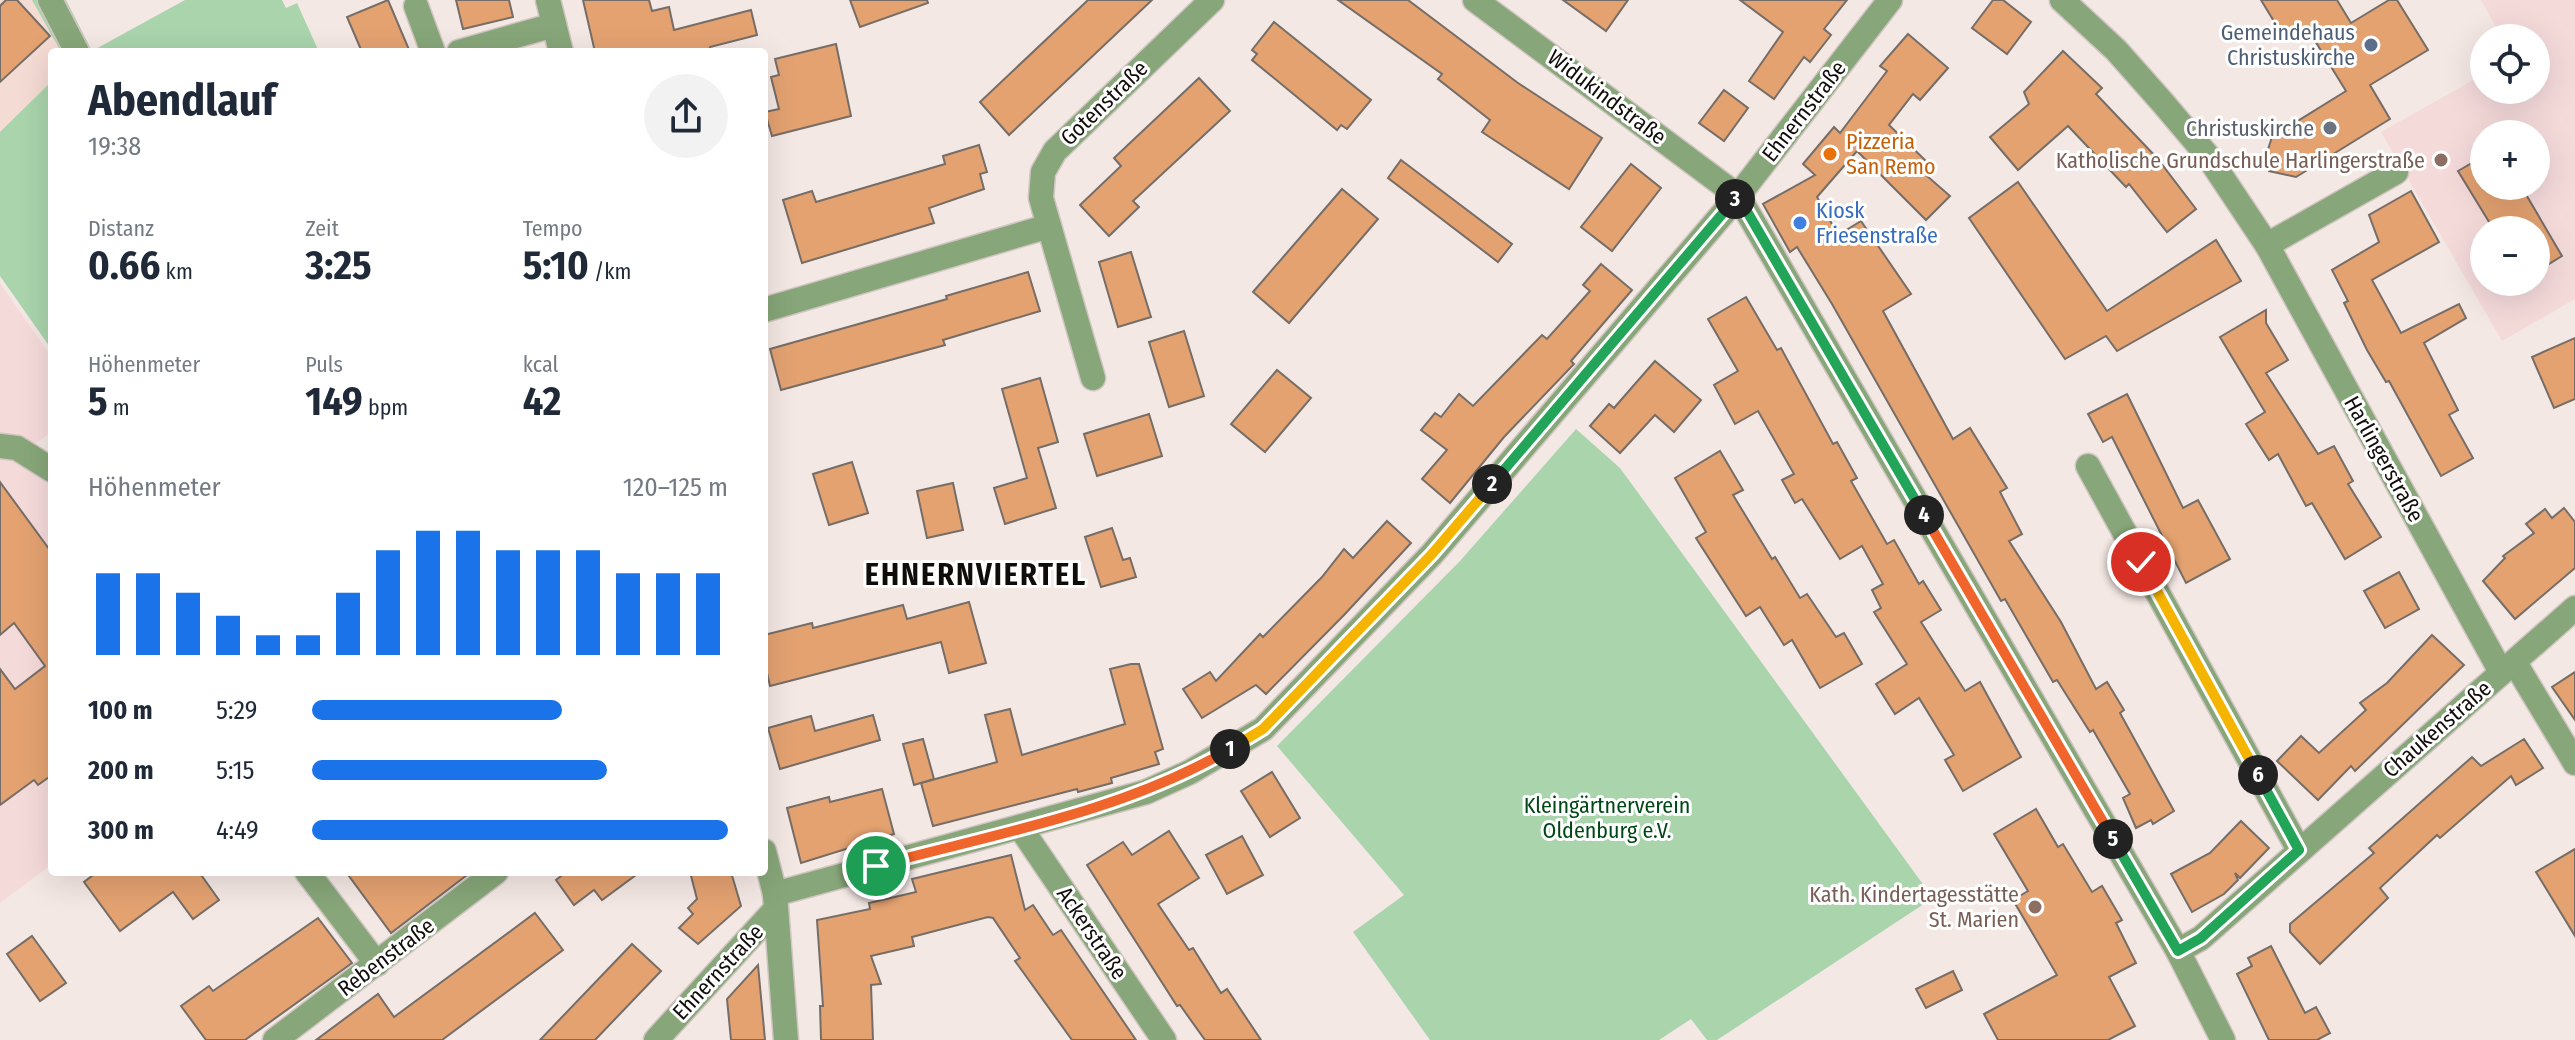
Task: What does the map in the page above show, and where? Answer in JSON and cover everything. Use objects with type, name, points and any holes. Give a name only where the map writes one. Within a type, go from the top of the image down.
[{"type":"street","points":[[50,0],[75,48]]},
{"type":"street","points":[[548,0],[560,48]]},
{"type":"street","name":"Gotenstraße","points":[[1093,378],[1041,198],[1043,172],[1055,151],[1212,0]]},
{"type":"street","name":"Widukindstraße","points":[[1475,0],[1738,196]]},
{"type":"street","name":"Ehnernstraße","points":[[656,1040],[776,901],[1146,792],[1190,772],[1263,729],[1432,554],[1738,196],[1890,0]]},
{"type":"street","name":"Harlingerstraße","points":[[2062,0],[2116,50],[2207,155],[2267,245],[2508,668],[2575,763]]},
{"type":"street","points":[[416,6],[432,48]]},
{"type":"street","points":[[473,48],[554,25]]},
{"type":"street","points":[[2267,245],[2396,172]]},
{"type":"street","points":[[1738,196],[2178,951],[2223,1040]]},
{"type":"street","points":[[768,309],[1049,226]]},
{"type":"street","points":[[0,446],[17,448],[48,467]]},
{"type":"street","points":[[2088,466],[2299,850]]},
{"type":"street","name":"Chaukenstraße","points":[[2178,951],[2201,938],[2575,608]]},
{"type":"street","name":"Ackerstraße","points":[[1020,827],[1164,1040]]},
{"type":"street","points":[[768,868],[776,901],[786,1040]]},
{"type":"street","points":[[310,876],[377,964]]},
{"type":"street","name":"Rebenstraße","points":[[275,1040],[487,876]]},
{"type":"shaded area","points":[[0,0],[32,0],[59,48],[48,48],[48,85],[0,132]]},
{"type":"shaded area","name":"Katholische Grundschule Harlingerstraße","points":[[2481,0],[2575,0],[2575,299],[2502,341],[2476,296],[2550,296],[2550,216],[2470,216],[2470,286],[2381,132],[2470,82],[2470,104],[2550,104],[2550,24],[2494,24]]},
{"type":"shaded area","points":[[0,283],[48,352],[48,434],[31,447],[48,479],[48,867],[0,903]]},
{"type":"green space","points":[[32,0],[66,0],[90,48],[59,48]]},
{"type":"green space","points":[[185,0],[282,0],[286,8],[297,3],[317,48],[97,48]]},
{"type":"green space","points":[[48,85],[48,344],[0,276],[0,132]]},
{"type":"green space","name":"Kleingärtnerverein Oldenburg e.V.","points":[[1576,429],[1620,468],[1933,898],[1717,1040],[1707,1040],[1691,1019],[1659,1040],[1430,1040],[1353,932],[1404,895],[1277,746],[1460,561]]},
{"type":"building","points":[[6,0],[17,0],[50,36],[0,82],[0,6]]},
{"type":"building","points":[[388,0],[408,48],[360,48],[347,17]]},
{"type":"building","points":[[456,0],[509,0],[513,17],[463,29]]},
{"type":"building","points":[[583,0],[649,0],[652,11],[669,7],[674,30],[751,10],[757,35],[710,48],[594,48]]},
{"type":"building","points":[[850,0],[927,0],[928,3],[860,27]]},
{"type":"building","points":[[1088,0],[1152,0],[1009,135],[980,102]]},
{"type":"building","points":[[1338,0],[1408,0],[1518,83],[1602,138],[1569,189],[1482,132],[1490,120],[1438,79],[1442,74]]},
{"type":"building","points":[[1563,0],[1628,0],[1606,31]]},
{"type":"building","points":[[1740,0],[1847,0],[1824,29],[1831,35],[1810,62],[1804,57],[1774,99],[1749,81],[1783,32]]},
{"type":"building","points":[[1993,0],[2003,0],[2031,22],[2007,54],[1972,28]]},
{"type":"building","points":[[2261,0],[2337,0],[2351,23],[2389,0],[2397,0],[2428,50],[2370,85],[2390,119],[2296,177],[2269,171],[2264,162],[2272,137],[2346,91],[2307,28],[2286,41]]},
{"type":"building","points":[[1274,22],[1371,100],[1347,129],[1341,125],[1337,130],[1252,60],[1257,54],[1252,50]]},
{"type":"building","points":[[1908,34],[1948,68],[1920,100],[1913,94],[1889,125],[1926,161],[1919,169],[1950,196],[1926,220],[1857,151],[1817,197],[1838,235],[1861,221],[1911,294],[1883,311],[1953,439],[1970,428],[2007,488],[2000,492],[2022,534],[2009,541],[2061,622],[2096,689],[2107,682],[2124,710],[2120,713],[2174,811],[2153,824],[2151,820],[2136,828],[2123,798],[2130,794],[2093,730],[2090,732],[2057,680],[2053,682],[2005,599],[2001,601],[1832,304],[1797,247],[1790,252],[1763,204],[1815,175],[1803,164],[1834,127],[1840,133],[1887,71],[1880,66]]},
{"type":"building","points":[[836,44],[851,116],[772,136],[768,111],[779,109],[771,77],[779,75],[775,59]]},
{"type":"building","points":[[2063,51],[2102,88],[2096,94],[2157,158],[2196,209],[2167,232],[2129,184],[2126,187],[2068,126],[2018,170],[1990,137],[2029,104],[2024,92]]},
{"type":"building","points":[[1199,78],[1230,111],[1133,201],[1139,207],[1109,236],[1080,205],[1121,166],[1114,158]]},
{"type":"building","points":[[1724,90],[1748,108],[1724,141],[1699,123]]},
{"type":"building","points":[[979,145],[987,172],[980,174],[984,189],[929,208],[934,223],[802,263],[783,200],[812,191],[816,202],[945,164],[943,156]]},
{"type":"building","points":[[1401,160],[1512,244],[1498,262],[1388,178]]},
{"type":"building","points":[[1631,164],[1661,188],[1612,251],[1581,227]]},
{"type":"building","points":[[2470,164],[2470,191],[2458,171]]},
{"type":"building","points":[[2018,182],[2107,311],[2216,240],[2241,281],[2117,351],[2106,336],[2065,359],[1969,218]]},
{"type":"building","points":[[1342,189],[1378,219],[1289,323],[1253,292]]},
{"type":"building","points":[[2411,191],[2439,242],[2372,280],[2401,333],[2459,304],[2466,318],[2424,343],[2458,410],[2449,415],[2473,458],[2441,476],[2389,381],[2386,382],[2367,350],[2332,270],[2379,242],[2369,215]]},
{"type":"building","points":[[2476,200],[2529,200],[2539,216],[2485,216]]},
{"type":"building","points":[[2550,236],[2562,256],[2550,263]]},
{"type":"building","points":[[1131,252],[1151,317],[1118,327],[1099,262]]},
{"type":"building","points":[[1601,264],[1632,290],[1571,361],[1574,364],[1504,437],[1450,503],[1422,479],[1447,450],[1421,430],[1435,413],[1441,417],[1459,394],[1473,406],[1542,335],[1547,339],[1590,291],[1583,285]]},
{"type":"building","points":[[1028,272],[1040,311],[943,340],[945,345],[781,390],[770,349],[947,299],[946,296]]},
{"type":"building","points":[[1746,297],[1777,350],[1781,348],[1833,444],[1837,442],[1857,478],[1851,481],[1887,544],[1894,540],[1919,584],[1923,581],[1941,610],[1921,622],[1965,691],[1980,682],[2021,757],[1963,791],[1945,760],[1954,755],[1919,698],[1895,714],[1876,684],[1907,664],[1874,612],[1881,608],[1872,590],[1883,584],[1862,546],[1840,559],[1802,499],[1795,503],[1782,480],[1794,474],[1758,411],[1735,424],[1714,385],[1738,371],[1708,319]]},
{"type":"building","points":[[2266,310],[2266,323],[2288,360],[2266,373],[2318,454],[2334,446],[2353,481],[2348,484],[2381,537],[2345,559],[2312,503],[2306,506],[2278,454],[2269,460],[2246,424],[2265,412],[2220,337]]},
{"type":"building","points":[[1184,331],[1204,396],[1169,407],[1149,342]]},
{"type":"building","points":[[2575,338],[2575,399],[2554,408],[2532,357]]},
{"type":"building","points":[[1655,361],[1701,400],[1674,432],[1655,415],[1620,453],[1590,426],[1609,404],[1614,408]]},
{"type":"building","points":[[1277,370],[1311,398],[1265,452],[1231,424]]},
{"type":"building","points":[[1040,378],[1058,442],[1038,448],[1056,508],[1005,524],[994,488],[1027,478],[1002,389]]},
{"type":"building","points":[[2127,394],[2183,508],[2198,500],[2230,559],[2186,583],[2112,437],[2103,442],[2088,414]]},
{"type":"building","points":[[1149,414],[1162,456],[1097,476],[1084,434]]},
{"type":"building","points":[[1720,451],[1743,490],[1733,495],[1772,559],[1775,557],[1800,598],[1807,594],[1836,637],[1844,633],[1862,664],[1820,688],[1792,640],[1784,645],[1760,607],[1746,616],[1696,538],[1706,532],[1675,478]]},
{"type":"building","points":[[852,462],[868,513],[829,525],[813,474]]},
{"type":"building","points":[[0,482],[48,548],[48,778],[38,785],[34,780],[0,805],[0,669],[15,689],[45,666],[14,623],[0,635]]},
{"type":"building","points":[[953,483],[963,530],[927,538],[917,491]]},
{"type":"building","points":[[2564,508],[2575,522],[2575,568],[2515,619],[2483,581],[2505,558],[2503,556],[2534,533],[2526,524],[2545,509],[2552,518]]},
{"type":"building","points":[[1387,521],[1411,543],[1344,615],[1266,694],[1256,685],[1202,718],[1183,689],[1210,672],[1216,681],[1260,634],[1263,637],[1322,577],[1344,549],[1353,558]]},
{"type":"building","points":[[1112,528],[1123,560],[1130,558],[1136,577],[1101,587],[1085,537]]},
{"type":"building","points":[[2399,572],[2419,609],[2385,628],[2364,591]]},
{"type":"building","points":[[969,602],[986,663],[949,673],[941,642],[770,686],[768,634],[812,623],[813,628],[903,605],[907,619]]},
{"type":"building","points":[[2432,635],[2464,665],[2355,771],[2351,766],[2318,800],[2277,761],[2301,736],[2319,753],[2366,710],[2360,703],[2387,683]]},
{"type":"building","points":[[1139,664],[1163,749],[1155,752],[1159,764],[1111,778],[1112,783],[933,826],[921,783],[997,762],[985,715],[1010,709],[1022,755],[1125,724],[1110,669]]},
{"type":"building","points":[[2575,672],[2575,720],[2552,687]]},
{"type":"building","points":[[873,715],[880,740],[780,769],[768,728],[811,716],[815,731]]},
{"type":"building","points":[[923,739],[934,779],[914,785],[903,744]]},
{"type":"building","points":[[2524,739],[2543,768],[2516,785],[2511,776],[2440,838],[2437,835],[2380,888],[2388,898],[2320,964],[2290,932],[2290,924],[2374,853],[2369,848],[2472,757],[2481,766]]},
{"type":"building","points":[[1272,772],[1300,818],[1270,837],[1241,791]]},
{"type":"building","points":[[882,789],[894,834],[801,863],[787,808],[829,797],[830,802]]},
{"type":"building","points":[[2036,809],[2058,847],[2063,844],[2092,892],[2102,886],[2122,920],[2116,923],[2136,963],[2109,977],[2135,1026],[2108,1040],[1998,1040],[1984,1014],[2057,975],[2013,900],[2028,891],[1994,834]]},
{"type":"building","points":[[2241,821],[2269,848],[2240,878],[2235,873],[2238,880],[2224,894],[2192,912],[2171,874],[2210,853]]},
{"type":"building","points":[[1169,831],[1199,878],[1158,904],[1189,950],[1193,948],[1221,993],[1227,989],[1261,1040],[1205,1040],[1180,1005],[1177,1006],[1087,865],[1123,842],[1132,855]]},
{"type":"building","points":[[1242,836],[1263,875],[1227,894],[1206,855]]},
{"type":"building","points":[[2575,849],[2575,936],[2536,872]]},
{"type":"building","points":[[1011,855],[1025,910],[1033,905],[1053,935],[1061,930],[1136,1040],[1072,1040],[1015,961],[1020,958],[993,918],[988,917],[912,937],[914,946],[871,956],[881,984],[871,985],[873,1040],[821,1040],[820,1006],[823,1006],[817,920],[870,909],[869,903],[916,892],[912,879]]},
{"type":"building","points":[[92,876],[202,876],[219,900],[193,919],[173,892],[120,931],[84,882]]},
{"type":"building","points":[[349,876],[466,876],[391,933]]},
{"type":"building","points":[[561,876],[635,876],[602,900],[594,890],[574,905],[556,880]]},
{"type":"building","points":[[691,876],[732,876],[741,906],[698,944],[679,928],[693,914],[688,908],[697,899]]},
{"type":"building","points":[[535,913],[563,950],[442,1040],[316,1040],[378,994],[394,1017]]},
{"type":"building","points":[[318,918],[352,963],[245,1040],[206,1040],[181,1006],[209,986],[213,991]]},
{"type":"building","points":[[32,936],[66,983],[40,1001],[7,954]]},
{"type":"building","points":[[632,944],[661,971],[595,1040],[540,1040]]},
{"type":"building","points":[[2271,946],[2305,1013],[2316,1007],[2330,1033],[2317,1040],[2269,1040],[2237,974],[2252,966],[2248,958]]},
{"type":"building","points":[[758,965],[765,1040],[731,1040],[727,999]]},
{"type":"building","points":[[1953,971],[1962,990],[1926,1008],[1916,989]]},
{"type":"place","name":"Gemeindehaus Christuskirche","points":[[2371,45]]},
{"type":"place","name":"Christuskirche","points":[[2330,128]]},
{"type":"place","name":"Pizzeria San Remo","points":[[1830,154]]},
{"type":"place","name":"Katholische Grundschule Harlingerstraße","points":[[2441,160]]},
{"type":"place","name":"Kiosk Friesenstraße","points":[[1800,223]]},
{"type":"place","name":"Kath. Kindertagesstätte St. Marien","points":[[2035,907]]},
{"type":"district","name":"EHNERNVIERTEL","points":[[976,575]]},
{"type":"route","points":[[876,866],[1146,792],[1190,772],[1263,729],[1432,554],[1738,196],[2178,951],[2201,938],[2299,850],[2141,562]]}]
